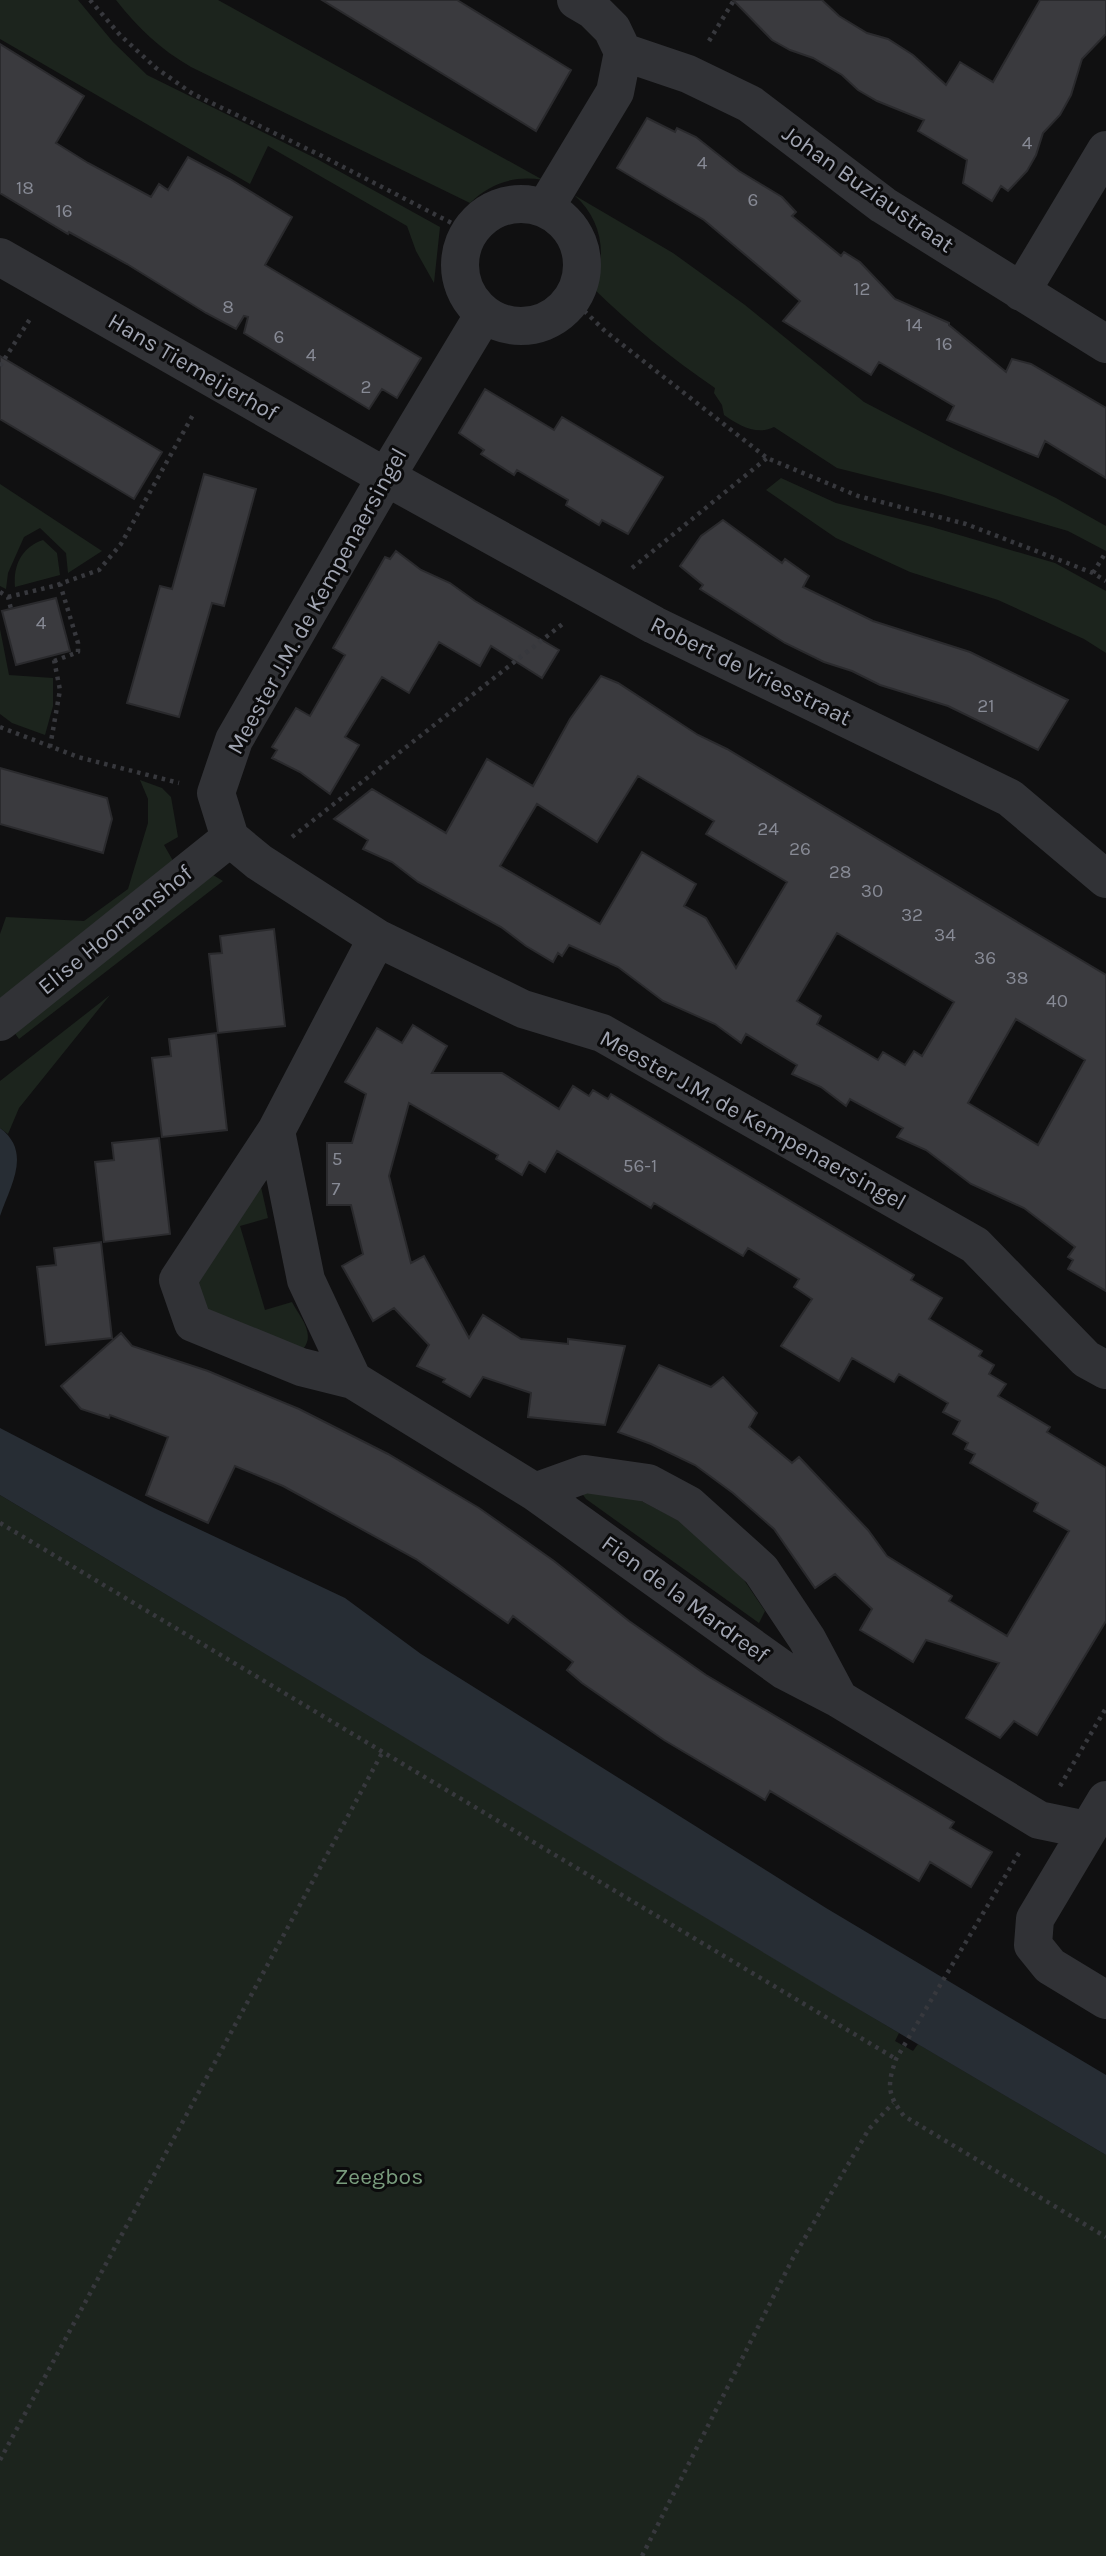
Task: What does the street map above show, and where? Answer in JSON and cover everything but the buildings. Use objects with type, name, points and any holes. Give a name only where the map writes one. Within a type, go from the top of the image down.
[{"type":"street","points":[[545,208],[615,92],[623,52],[612,29],[593,10],[576,0]]},
{"type":"street","name":"Johan Buziaustraat","points":[[623,52],[688,74],[750,104],[883,205],[1106,344]]},
{"type":"street","points":[[1021,292],[1106,150]]},
{"type":"street","points":[[528,204],[545,208],[560,218],[572,231],[580,247],[580,283],[572,299],[558,314],[531,325],[501,324],[484,314],[471,301],[462,285],[459,267],[461,249],[469,232],[480,219],[494,209],[528,204]]},
{"type":"street","name":"Hans Tiemeijerhof","points":[[0,257],[386,477]]},
{"type":"street","name":"Meester J.M. de Kempenaersingel","points":[[216,793],[234,740],[484,314]]},
{"type":"street","name":"Robert de Vriesstraat","points":[[386,477],[654,625],[1010,798],[1106,879]]},
{"type":"street","points":[[216,793],[230,838]]},
{"type":"street","name":"Meester J.M. de Kempenaersingel","points":[[230,838],[260,862],[377,938],[523,1009],[602,1033],[975,1245],[1086,1359],[1106,1370]]},
{"type":"street","name":"Elise Hoomanshof","points":[[0,1022],[230,838]]},
{"type":"street","name":"Fien de la Mardreef","points":[[377,938],[276,1131],[178,1280],[193,1323],[301,1367],[353,1380],[535,1492],[785,1671],[839,1699],[1039,1820],[1096,1815]]},
{"type":"street","points":[[276,1131],[306,1280],[353,1380]]},
{"type":"street","name":"Fien de la Mardreef","points":[[535,1492],[585,1474],[648,1483],[690,1505],[761,1570],[807,1639],[839,1699]]},
{"type":"street","points":[[1096,1815],[1035,1919],[1032,1945],[1050,1966],[1106,2000]]},
{"type":"path","points":[[90,0],[120,35],[156,68],[193,94],[322,156],[469,232]]},
{"type":"path","points":[[688,74],[734,0]]},
{"type":"path","points":[[0,366],[51,286]]},
{"type":"path","points":[[572,299],[605,331],[767,458],[858,496],[966,524],[1106,580]]},
{"type":"path","points":[[8,597],[60,584],[99,570],[121,544],[213,378]]},
{"type":"path","points":[[260,862],[599,595],[767,458]]},
{"type":"path","points":[[1093,573],[1106,552]]},
{"type":"path","points":[[50,747],[60,690],[53,658],[78,652],[78,643],[60,584]]},
{"type":"path","points":[[0,592],[8,597],[11,609]]},
{"type":"path","points":[[0,727],[78,757],[216,793]]},
{"type":"path","points":[[0,1523],[896,2059]]},
{"type":"path","points":[[0,2460],[382,1753]]},
{"type":"path","points":[[952,1962],[896,2059],[889,2091],[893,2103],[904,2116],[1106,2236]]},
{"type":"path","points":[[642,2556],[793,2258],[869,2129],[893,2103]]},
{"type":"green space","points":[[0,0],[78,0],[113,42],[147,75],[317,159],[440,227],[434,283],[416,251],[407,226],[268,146],[250,184],[0,39]]},
{"type":"green space","points":[[116,0],[218,0],[543,180],[504,182],[486,190],[470,203],[191,67],[150,37]]},
{"type":"green space","points":[[574,195],[673,253],[745,305],[864,402],[1056,498],[1106,526],[1106,551],[1068,531],[941,494],[837,468],[774,427],[754,430],[729,419],[724,415],[722,405],[714,393],[715,388],[652,341],[593,288],[600,263],[600,238],[591,215]]},
{"type":"green space","points":[[781,478],[836,503],[932,527],[1055,563],[1106,591],[1106,653],[1084,639],[998,600],[910,572],[836,538],[766,490]]},
{"type":"green space","points":[[0,484],[102,551],[68,573],[66,553],[40,528],[24,537],[8,573],[6,589],[0,586]]},
{"type":"green space","points":[[43,540],[57,553],[60,575],[15,587],[20,558],[29,547]]},
{"type":"green space","points":[[0,629],[9,675],[53,678],[53,706],[45,735],[12,723],[0,714]]},
{"type":"green space","points":[[140,780],[162,788],[171,797],[178,837],[164,845],[176,866],[0,1010],[0,934],[6,917],[84,921],[128,889],[148,823],[148,799]]},
{"type":"green space","points":[[208,872],[223,881],[19,1039],[11,1028]]},
{"type":"green space","points":[[110,995],[19,1108],[8,1134],[0,1128],[0,1081]]},
{"type":"green space","points":[[261,1187],[268,1218],[240,1226],[265,1310],[292,1302],[307,1331],[307,1343],[303,1349],[204,1315],[188,1279]]},
{"type":"green space","points":[[606,1482],[698,1531],[744,1580],[765,1611],[759,1623],[586,1499],[581,1492]]},
{"type":"green space","name":"Zeegbos","points":[[0,1495],[899,2033],[895,2041],[913,2051],[918,2044],[1106,2155],[1106,2556],[0,2556]]},
{"type":"shaded area","points":[[0,1128],[10,1137],[17,1158],[13,1180],[0,1216]]},
{"type":"shaded area","points":[[0,1428],[154,1508],[345,1598],[421,1654],[826,1908],[1106,2075],[1106,2155],[0,1495]]}]
